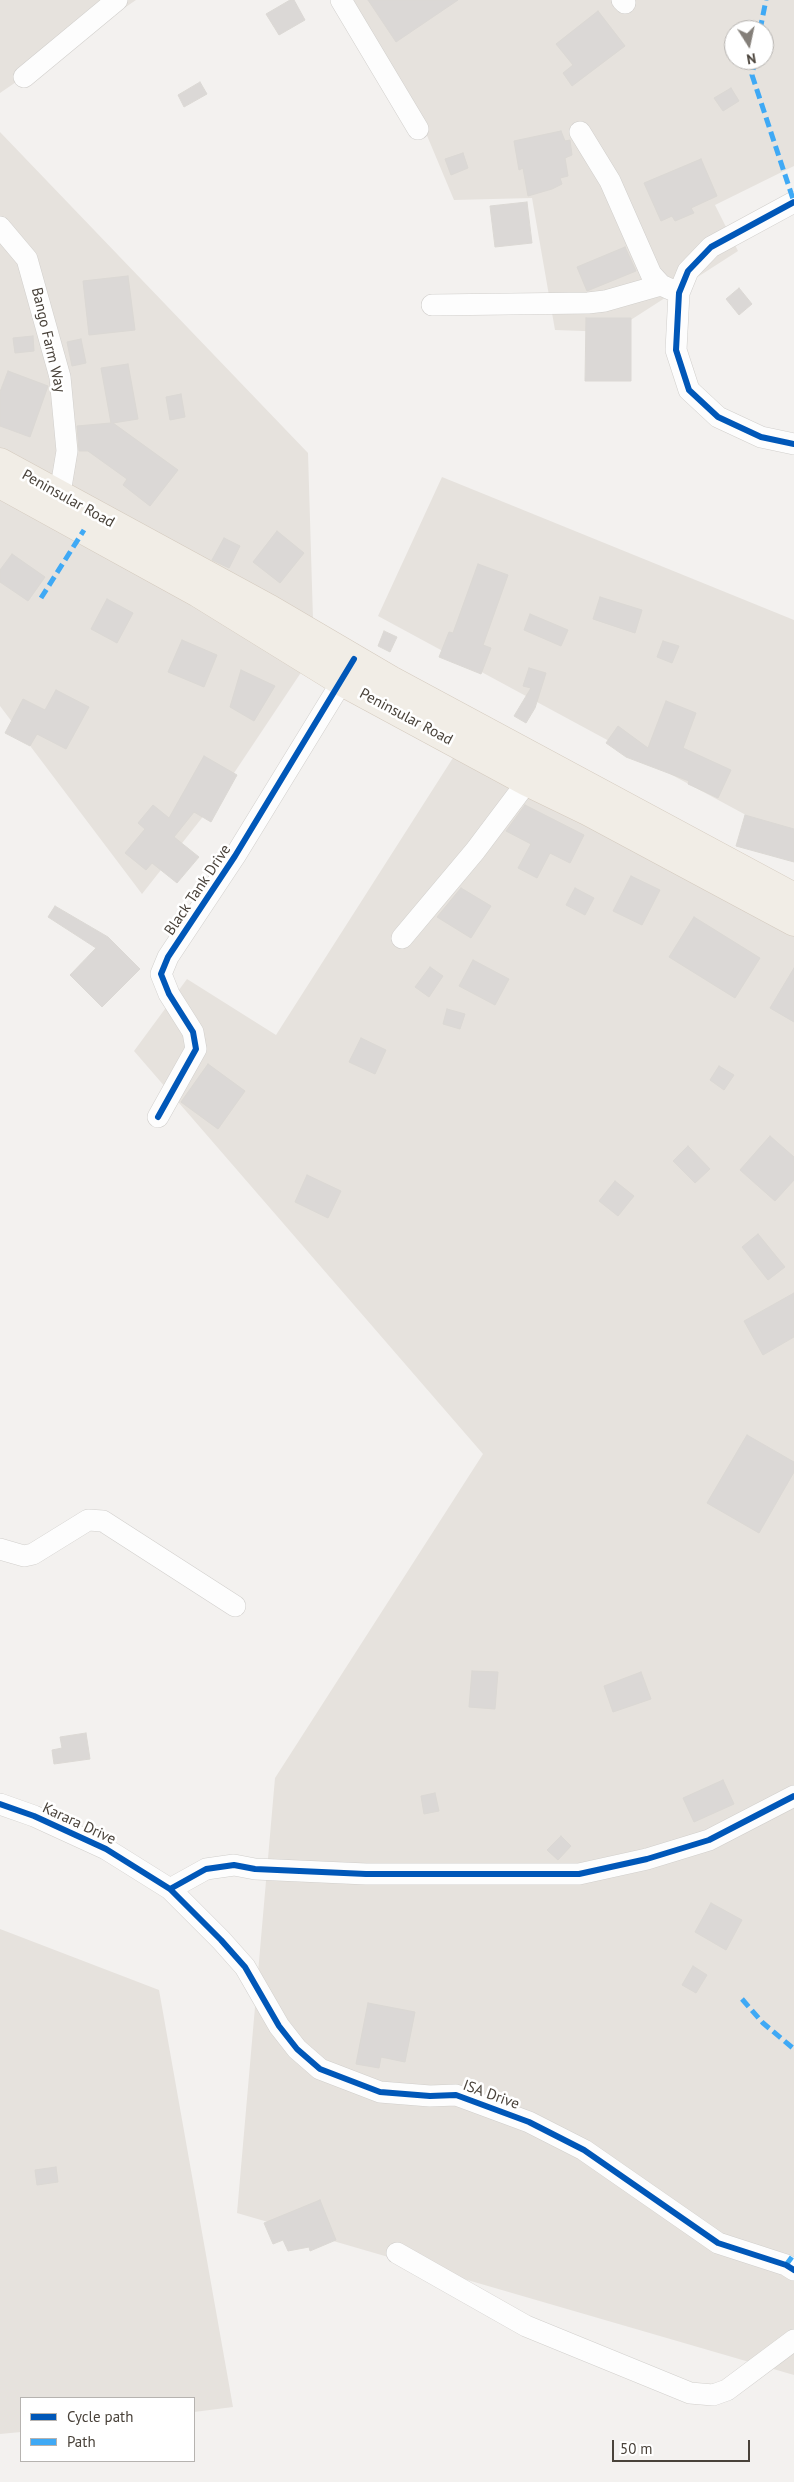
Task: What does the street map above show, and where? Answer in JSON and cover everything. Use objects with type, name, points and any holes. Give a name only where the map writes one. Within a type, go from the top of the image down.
[{"type":"main road","name":"Peninsular Road","points":[[0,462],[270,609],[348,671],[527,782],[589,812],[794,922]]},
{"type":"main road","name":"Peninsular Road","points":[[0,484],[206,598],[794,897]]},
{"type":"street","points":[[24,77],[118,0]]},
{"type":"street","points":[[341,0],[418,129]]},
{"type":"street","points":[[580,132],[610,181],[651,274],[670,289],[676,350],[689,390],[718,417],[761,437],[794,444]]},
{"type":"street","points":[[432,305],[588,303],[670,289],[711,247],[794,202]]},
{"type":"street","name":"Bango Farm Way","points":[[0,227],[27,259],[60,377],[67,451],[60,493]]},
{"type":"street","name":"Black Tank Drive","points":[[158,1117],[196,1049],[192,1032],[169,994],[161,974],[168,957],[235,856],[348,671]]},
{"type":"street","points":[[402,938],[475,851],[527,782]]},
{"type":"street","points":[[0,1549],[24,1556],[33,1554],[88,1520],[103,1521],[234,1606]]},
{"type":"street","points":[[170,1889],[206,1869],[234,1864],[256,1869],[366,1874],[579,1874],[647,1859],[709,1840],[794,1796]]},
{"type":"street","name":"Karara Drive","points":[[0,1804],[34,1816],[106,1849],[170,1889]]},
{"type":"street","name":"ISA Drive","points":[[170,1889],[245,1967],[279,2026],[297,2049],[320,2069],[380,2092],[430,2096],[456,2095],[529,2122],[584,2150],[718,2243],[786,2265],[794,2270]]},
{"type":"street","points":[[397,2253],[526,2326],[690,2393],[713,2395],[727,2390],[794,2340]]},
{"type":"shaded area","points":[[0,0],[136,0],[0,93]]},
{"type":"shaded area","points":[[346,0],[794,0],[794,166],[715,205],[738,251],[612,332],[555,330],[532,198],[454,200],[410,95]]},
{"type":"shaded area","points":[[0,132],[308,453],[314,653],[216,800],[142,894],[0,706]]},
{"type":"shaded area","points":[[442,477],[794,620],[794,841],[378,616]]},
{"type":"shaded area","points":[[465,739],[794,912],[794,2375],[237,2213],[275,1778],[483,1454],[134,1051],[187,979],[276,1035]]},
{"type":"shaded area","points":[[0,1929],[159,1990],[233,2407],[195,2412],[195,2397],[20,2397],[20,2432],[0,2434]]},
{"type":"building","points":[[290,0],[294,0],[305,20],[279,35],[266,14]]},
{"type":"building","points":[[368,0],[458,0],[396,42]]},
{"type":"building","points":[[598,11],[625,46],[572,86],[563,73],[573,65],[556,44]]},
{"type":"building","points":[[200,82],[207,94],[184,107],[178,95]]},
{"type":"building","points":[[731,88],[739,101],[723,111],[714,98]]},
{"type":"building","points":[[561,131],[565,141],[570,140],[572,155],[565,158],[568,176],[560,178],[562,184],[552,189],[528,196],[523,168],[519,170],[514,141]]},
{"type":"building","points":[[463,153],[468,168],[451,175],[445,159]]},
{"type":"building","points":[[701,159],[717,196],[691,208],[694,213],[675,221],[672,216],[661,221],[644,183]]},
{"type":"building","points":[[527,202],[532,243],[495,247],[490,206]]},
{"type":"building","points":[[625,247],[636,271],[587,291],[577,267]]},
{"type":"building","points":[[128,276],[135,330],[89,335],[83,281]]},
{"type":"building","points":[[739,288],[752,304],[739,315],[726,299]]},
{"type":"building","points":[[586,318],[631,318],[631,381],[585,381]]},
{"type":"building","points":[[33,336],[34,351],[15,353],[13,338]]},
{"type":"building","points":[[81,339],[86,363],[72,366],[67,342]]},
{"type":"building","points":[[128,364],[138,419],[113,423],[178,470],[150,506],[123,485],[127,479],[88,451],[79,451],[77,426],[111,423],[101,368]]},
{"type":"building","points":[[8,371],[48,386],[30,437],[0,426],[0,392]]},
{"type":"building","points":[[181,394],[185,417],[170,420],[166,397]]},
{"type":"building","points":[[277,531],[304,553],[280,583],[253,562]]},
{"type":"building","points":[[224,538],[240,546],[229,568],[212,560]]},
{"type":"building","points":[[12,554],[45,577],[28,601],[0,582],[0,570]]},
{"type":"building","points":[[478,564],[508,575],[483,645],[491,648],[481,674],[439,657],[449,632],[453,633]]},
{"type":"building","points":[[600,597],[642,610],[635,633],[593,619]]},
{"type":"building","points":[[107,599],[133,613],[117,643],[91,629]]},
{"type":"building","points":[[530,614],[568,630],[561,646],[524,630]]},
{"type":"building","points":[[384,631],[397,637],[390,652],[378,646]]},
{"type":"building","points":[[182,640],[217,655],[204,687],[168,672]]},
{"type":"building","points":[[663,641],[679,646],[672,663],[657,657]]},
{"type":"building","points":[[529,668],[546,673],[535,708],[526,723],[514,716],[531,688],[523,686]]},
{"type":"building","points":[[241,670],[275,686],[254,721],[230,707]]},
{"type":"building","points":[[56,690],[89,707],[66,749],[37,734],[30,746],[5,733],[23,699],[45,710]]},
{"type":"building","points":[[666,701],[696,713],[683,748],[731,770],[718,798],[688,784],[689,781],[626,757],[606,743],[618,726],[648,748]]},
{"type":"building","points":[[204,756],[237,775],[211,822],[194,812],[174,837],[199,857],[177,883],[152,863],[146,870],[125,853],[145,829],[138,823],[153,805],[169,818]]},
{"type":"building","points":[[525,805],[584,835],[570,863],[550,853],[537,878],[518,868],[531,844],[506,831]]},
{"type":"building","points":[[745,815],[794,829],[794,862],[736,846]]},
{"type":"building","points":[[631,876],[660,890],[642,925],[613,911]]},
{"type":"building","points":[[461,888],[491,906],[471,938],[437,917]]},
{"type":"building","points":[[575,888],[594,898],[585,915],[566,905]]},
{"type":"building","points":[[55,906],[108,937],[140,969],[102,1007],[70,975],[96,948],[48,917]]},
{"type":"building","points":[[694,917],[760,958],[735,998],[669,957]]},
{"type":"building","points":[[473,960],[509,979],[495,1005],[459,986]]},
{"type":"building","points":[[430,967],[443,976],[429,997],[415,987]]},
{"type":"building","points":[[794,968],[794,1022],[770,1008]]},
{"type":"building","points":[[447,1009],[465,1014],[460,1029],[443,1024]]},
{"type":"building","points":[[361,1038],[386,1050],[375,1074],[349,1062]]},
{"type":"building","points":[[208,1064],[245,1091],[218,1129],[181,1102]]},
{"type":"building","points":[[719,1066],[734,1075],[724,1090],[710,1080]]},
{"type":"building","points":[[770,1136],[794,1157],[794,1180],[775,1201],[740,1170]]},
{"type":"building","points":[[688,1146],[710,1169],[695,1183],[673,1161]]},
{"type":"building","points":[[307,1175],[341,1191],[328,1218],[295,1202]]},
{"type":"building","points":[[615,1181],[634,1196],[618,1216],[599,1201]]},
{"type":"building","points":[[758,1234],[785,1267],[768,1280],[742,1247]]},
{"type":"building","points":[[794,1293],[794,1337],[763,1355],[744,1321]]},
{"type":"building","points":[[747,1435],[794,1462],[794,1472],[759,1533],[707,1503]]},
{"type":"building","points":[[472,1671],[498,1672],[495,1709],[469,1707]]},
{"type":"building","points":[[641,1672],[651,1699],[613,1712],[604,1686]]},
{"type":"building","points":[[86,1733],[90,1759],[54,1764],[52,1750],[62,1748],[60,1737]]},
{"type":"building","points":[[723,1780],[734,1804],[694,1822],[683,1798]]},
{"type":"building","points":[[435,1793],[439,1811],[424,1814],[421,1796]]},
{"type":"building","points":[[561,1836],[571,1846],[558,1860],[547,1850]]},
{"type":"building","points":[[711,1903],[742,1920],[726,1950],[695,1932]]},
{"type":"building","points":[[693,1966],[707,1975],[696,1993],[682,1985]]},
{"type":"building","points":[[368,2003],[415,2012],[405,2062],[381,2057],[379,2068],[356,2064]]},
{"type":"building","points":[[56,2167],[58,2182],[37,2185],[35,2170]]},
{"type":"building","points":[[320,2200],[336,2240],[310,2251],[309,2247],[288,2251],[283,2240],[273,2244],[264,2223]]},
{"type":"marked path","points":[[762,20],[766,0]]},
{"type":"marked path","points":[[753,70],[752,75],[794,202]]},
{"type":"marked path","points":[[41,598],[84,530]]},
{"type":"marked path","points":[[742,1999],[763,2023],[794,2049]]},
{"type":"marked path","points":[[786,2265],[794,2254]]},
{"type":"cycle path","points":[[794,202],[711,247],[688,271],[679,293],[676,350],[689,390],[718,417],[761,437],[794,444]]},
{"type":"cycle path","points":[[158,1117],[196,1049],[193,1032],[169,994],[161,974],[168,957],[235,856],[354,659]]},
{"type":"cycle path","points":[[170,1889],[206,1869],[234,1865],[255,1869],[366,1874],[579,1874],[647,1859],[709,1840],[794,1796]]},
{"type":"cycle path","points":[[0,1804],[34,1816],[106,1849],[170,1889],[245,1967],[279,2026],[297,2049],[320,2069],[380,2092],[430,2096],[456,2095],[529,2122],[584,2150],[718,2243],[786,2265],[794,2270]]}]
